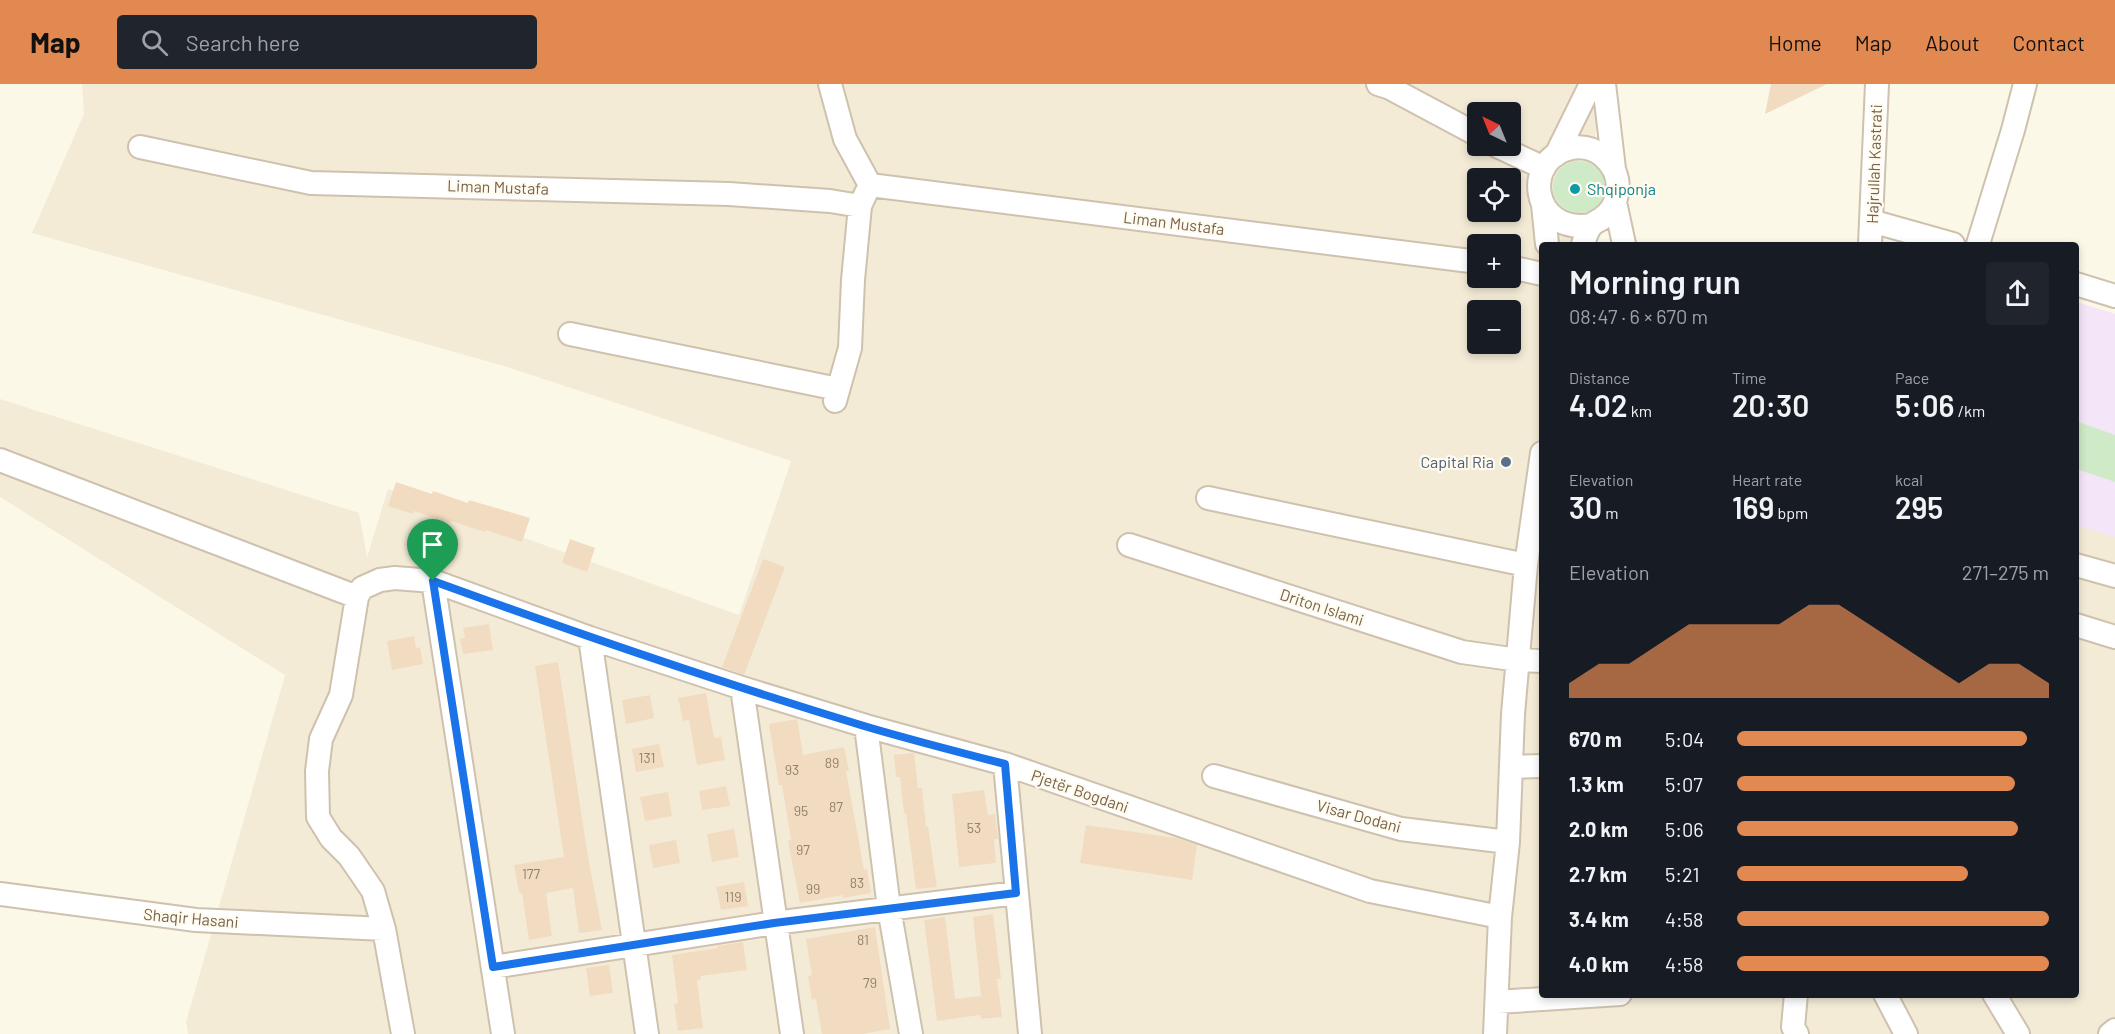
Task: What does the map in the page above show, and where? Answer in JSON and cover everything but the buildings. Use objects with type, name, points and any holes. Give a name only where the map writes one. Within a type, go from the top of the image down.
[{"type":"street","points":[[570,334],[837,395],[850,348],[860,206],[870,185],[845,139],[830,84]]},
{"type":"street","points":[[1378,84],[1390,88],[1467,129]]},
{"type":"street","points":[[1547,242],[1539,183],[1591,84]]},
{"type":"street","points":[[1543,205],[1558,221],[1583,236],[1609,212],[1615,202],[1618,191],[1617,180],[1604,84]]},
{"type":"street","name":"Hajrullah Kastrati","points":[[1870,242],[1877,84]]},
{"type":"street","points":[[1979,242],[2025,84]]},
{"type":"street","name":"Liman Mustafa","points":[[140,147],[311,183],[729,194],[830,201],[860,206]]},
{"type":"street","points":[[1550,161],[1566,150],[1577,147],[1599,153],[1614,169]]},
{"type":"street","points":[[1521,153],[1550,161]]},
{"type":"street","name":"Liman Mustafa","points":[[870,185],[1467,261]]},
{"type":"street","points":[[1615,202],[1624,242]]},
{"type":"street","points":[[1871,221],[1946,242]]},
{"type":"street","points":[[1521,269],[1539,273]]},
{"type":"street","points":[[2079,285],[2115,296]]},
{"type":"street","points":[[0,460],[357,597],[341,695],[321,739],[317,771],[318,817],[331,838],[349,856],[373,891],[384,929],[403,1034]]},
{"type":"street","points":[[1495,1034],[1500,917],[1508,842],[1518,660],[1531,570],[1539,485]]},
{"type":"street","points":[[1208,498],[1531,570]]},
{"type":"street","name":"Driton Islami","points":[[1129,545],[1462,652],[1539,661]]},
{"type":"street","points":[[2079,566],[2115,576]]},
{"type":"street","name":"Pjetër Bogdani","points":[[357,597],[362,588],[380,580],[395,578],[433,581],[590,638],[742,688],[866,726],[1005,764],[1370,891],[1500,917]]},
{"type":"street","points":[[433,581],[503,1034]]},
{"type":"street","points":[[2079,626],[2115,637]]},
{"type":"street","points":[[590,638],[647,1034]]},
{"type":"street","points":[[742,688],[774,923],[792,1034]]},
{"type":"street","points":[[866,726],[889,908],[911,1034]]},
{"type":"street","points":[[1005,764],[1030,1034]]},
{"type":"street","points":[[1511,767],[1539,766]]},
{"type":"street","name":"Visar Dodani","points":[[1214,776],[1401,829],[1508,842]]},
{"type":"street","points":[[493,967],[774,923],[1016,893]]},
{"type":"street","name":"Shaqir Hasani","points":[[0,894],[196,921],[384,929]]},
{"type":"street","points":[[1497,1002],[1558,998]]},
{"type":"street","points":[[1796,998],[1793,1027],[1797,1034]]},
{"type":"street","points":[[1887,998],[1906,1034]]},
{"type":"street","points":[[1996,998],[2018,1034]]},
{"type":"street","points":[[2110,1034],[2115,1030]]},
{"type":"shaded area","points":[[82,84],[1601,84],[1584,242],[1539,242],[1539,998],[2079,998],[2079,303],[2115,314],[2115,1034],[188,1034],[186,1022],[285,675],[0,497],[0,399],[359,513],[367,557],[388,489],[739,615],[791,461],[504,366],[32,233],[84,114]]},
{"type":"shaded area","points":[[2079,303],[2115,314],[2115,537],[2079,526]]},
{"type":"green space","points":[[1574,161],[1584,161],[1594,165],[1601,172],[1605,187],[1601,202],[1594,209],[1584,213],[1574,213],[1564,209],[1557,202],[1553,192],[1553,182],[1557,172],[1564,165]]},
{"type":"green space","points":[[2079,422],[2115,435],[2115,482],[2079,470]]},
{"type":"place","name":"Shqiponja","points":[[1575,189]]},
{"type":"place","name":"Capital Ria","points":[[1506,462]]},
{"type":"route","points":[[433,581],[590,638],[742,688],[866,726],[1005,764],[1016,893],[774,923],[493,967],[433,581]]}]
